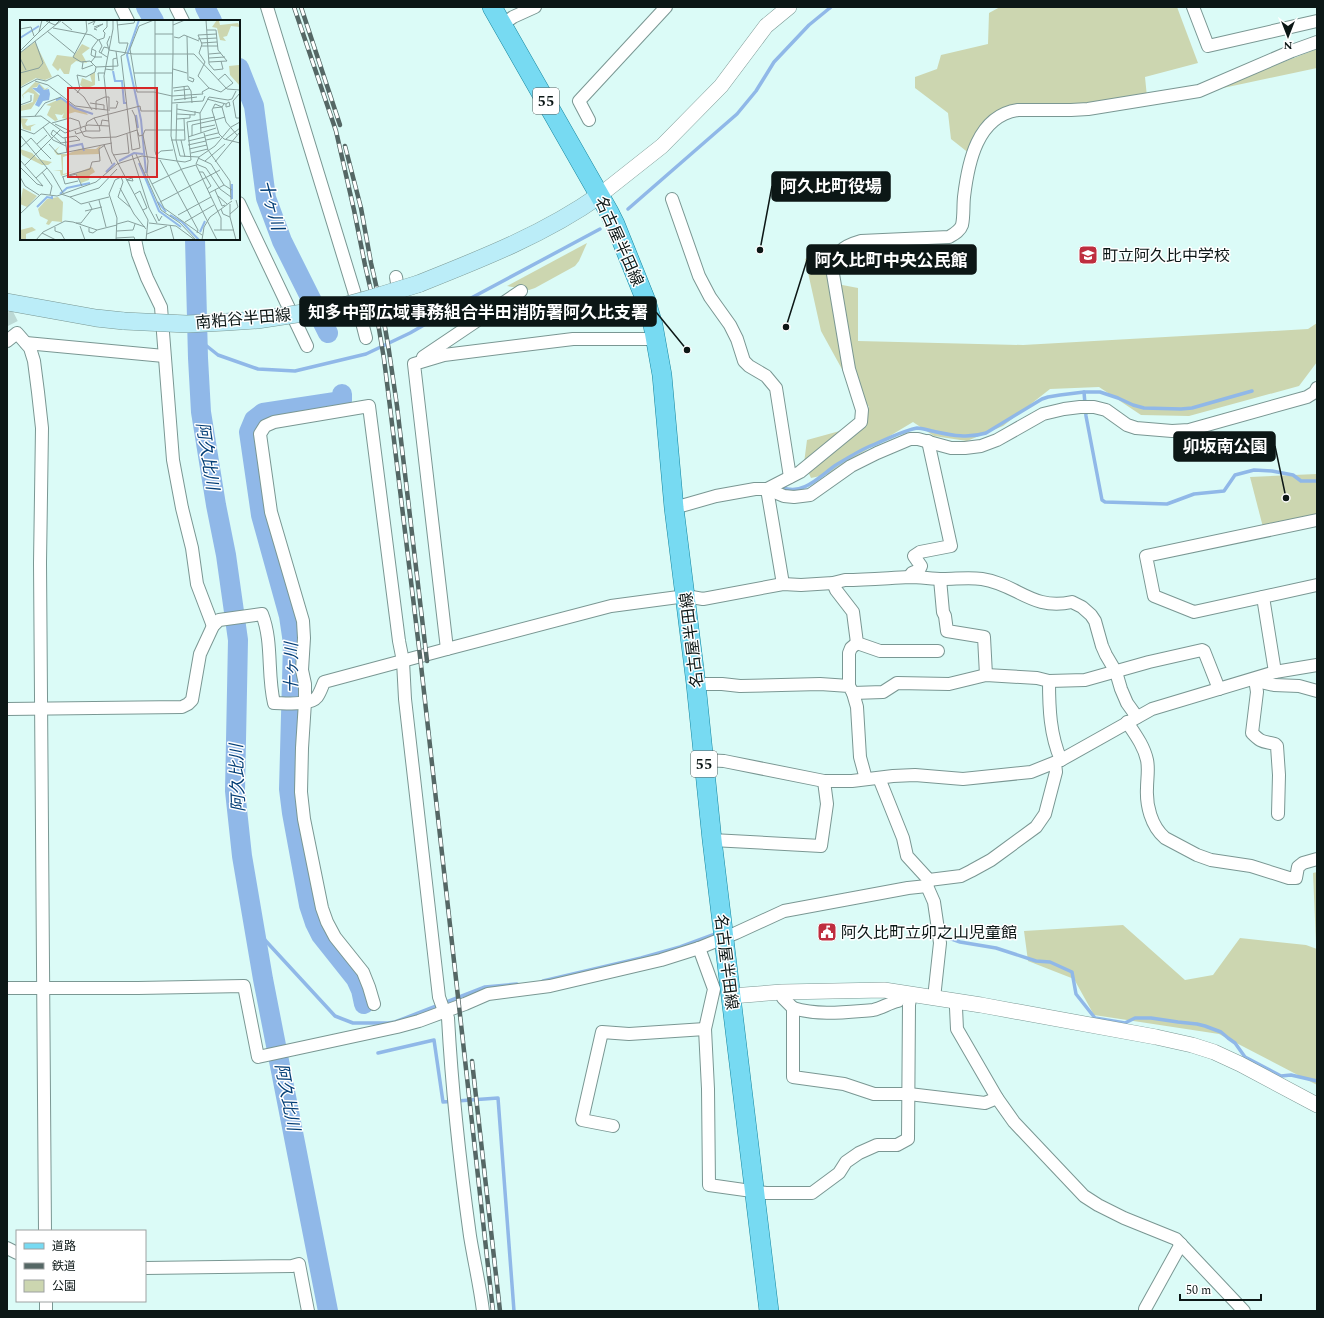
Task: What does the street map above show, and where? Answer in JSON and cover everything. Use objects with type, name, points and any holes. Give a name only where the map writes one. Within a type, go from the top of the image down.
[{"type":"main road","name":"名古屋半田線","points":[[492,7],[613,220],[646,301],[653,325],[662,375],[674,508],[686,596],[712,840],[756,1192],[769,1311]]},
{"type":"main road","name":"南粕谷半田線","points":[[7,302],[96,318],[188,324],[257,320],[336,308],[369,300],[418,284],[501,250],[546,228],[585,206],[600,195]]},
{"type":"street","points":[[121,7],[128,20]]},
{"type":"street","points":[[176,7],[182,20]]},
{"type":"street","points":[[267,7],[352,283],[366,338]]},
{"type":"street","points":[[502,25],[513,17],[534,7]]},
{"type":"street","points":[[589,120],[580,101],[666,7]]},
{"type":"street","points":[[600,195],[662,146],[721,86],[766,26],[789,7]]},
{"type":"street","points":[[1193,7],[1208,46],[1317,21]]},
{"type":"street","points":[[674,508],[716,496],[767,489],[800,472],[861,422],[862,410],[849,369],[833,274],[835,262],[840,251],[848,244],[861,241],[949,237],[957,232],[962,225],[964,196],[973,151],[979,138],[993,122],[1011,111],[1088,109],[1199,91],[1292,51],[1317,42]]},
{"type":"street","points":[[672,199],[699,276],[710,297],[734,332],[744,361],[749,366],[766,376],[776,388],[790,477]]},
{"type":"street","points":[[240,205],[307,346]]},
{"type":"street","points":[[135,240],[138,254],[147,278],[162,307],[164,356],[173,460],[182,508],[192,548],[198,584],[216,623]]},
{"type":"street","points":[[396,278],[401,305]]},
{"type":"street","points":[[414,364],[521,291]]},
{"type":"street","points":[[7,341],[17,332],[30,348],[34,361],[42,428],[40,564],[45,1230]]},
{"type":"street","points":[[414,364],[444,355],[573,339],[655,339]]},
{"type":"street","points":[[26,343],[164,356]]},
{"type":"street","points":[[414,364],[447,648]]},
{"type":"street","points":[[767,489],[789,497],[810,495],[851,466],[910,438],[918,438],[951,448],[981,446],[998,440],[1043,414],[1064,409],[1094,407],[1106,410],[1123,422],[1136,428],[1172,431],[1189,430],[1307,397],[1315,392],[1317,388]]},
{"type":"street","points":[[374,1004],[363,972],[335,937],[327,922],[322,908],[304,819],[301,792],[302,703],[305,684],[302,670],[304,638],[303,621],[271,512],[260,434],[265,426],[274,422],[369,406],[399,641],[403,661],[439,997],[448,1018],[454,1105],[471,1238],[483,1311]]},
{"type":"street","points":[[909,577],[912,573],[919,570],[921,566],[914,556],[920,552],[951,546],[928,441]]},
{"type":"street","points":[[767,489],[783,584]]},
{"type":"street","points":[[1317,520],[1146,556],[1154,596],[1194,612],[1317,585]]},
{"type":"street","points":[[216,623],[262,614],[266,624],[271,690],[274,703],[302,703],[312,701],[317,697],[324,682],[447,648],[611,606],[686,596],[703,598],[783,584],[801,585],[834,583],[845,580],[909,577],[940,579],[967,578],[985,580],[1005,585],[1016,592],[1038,601],[1051,604],[1072,602],[1082,607],[1091,615],[1095,621],[1102,646],[1116,672],[1148,761],[1146,790],[1148,808],[1160,834],[1165,838],[1212,860],[1251,866],[1289,878],[1296,878],[1298,867],[1303,863],[1317,859]]},
{"type":"street","points":[[940,579],[943,612],[947,631],[984,637],[986,675]]},
{"type":"street","points":[[834,583],[836,590],[853,612],[857,643]]},
{"type":"street","points":[[1263,597],[1275,672]]},
{"type":"street","points":[[7,709],[182,707],[192,700],[200,654],[216,623]]},
{"type":"street","points":[[857,643],[880,651],[938,650]]},
{"type":"street","points":[[857,643],[849,652],[851,690],[857,706],[860,757],[866,780]]},
{"type":"street","points":[[696,684],[740,686],[820,684],[851,690],[883,692],[897,683],[949,684],[986,675],[1038,678],[1049,681],[1085,680],[1149,662],[1202,650],[1204,651],[1219,689]]},
{"type":"street","points":[[1255,680],[1275,672],[1317,665]]},
{"type":"street","points":[[704,760],[724,761],[824,780],[866,780],[914,776],[977,778],[1031,772],[1058,762],[1152,709],[1245,680],[1255,680],[1274,685],[1300,686],[1317,691]]},
{"type":"street","points":[[1255,680],[1256,692],[1252,732],[1264,742],[1275,744],[1277,746],[1279,775],[1278,814]]},
{"type":"street","points":[[7,988],[244,986],[258,1057],[397,1027],[488,994],[550,986],[661,960],[699,948],[784,911],[908,888],[961,876],[991,860],[1036,828],[1045,814],[1058,762],[1049,710],[1049,681]]},
{"type":"street","points":[[878,778],[903,838],[907,856],[928,883],[934,902],[940,943],[934,998]]},
{"type":"street","points":[[712,840],[821,846],[827,804],[824,780]]},
{"type":"street","points":[[699,948],[714,989],[705,1029],[708,1089],[709,1185],[756,1192],[812,1193],[838,1173],[846,1162],[860,1152],[877,1145],[897,1145],[908,1139],[909,1005],[907,993]]},
{"type":"street","points":[[731,996],[782,992],[884,990],[981,1005],[1192,1044],[1240,1064],[1317,1105]]},
{"type":"street","points":[[782,992],[783,998],[793,1008],[803,1011],[826,1013],[873,1010],[898,1001],[907,993]]},
{"type":"street","points":[[957,1002],[957,1029],[997,1098],[1014,1122],[1084,1196],[1124,1218],[1176,1239],[1244,1311]]},
{"type":"street","points":[[793,1008],[793,1076],[844,1084],[874,1094],[909,1094],[985,1103],[997,1098]]},
{"type":"street","points":[[613,1126],[582,1120],[602,1032],[628,1034],[705,1029]]},
{"type":"street","points":[[1145,1311],[1144,1309],[1181,1244]]},
{"type":"street","points":[[7,1248],[16,1252]]},
{"type":"street","points":[[146,1268],[292,1266],[299,1264],[308,1311]]},
{"type":"green space","points":[[1000,7],[1177,7],[1198,63],[1145,77],[1147,97],[1086,106],[1008,108],[970,154],[951,139],[948,113],[915,88],[915,77],[937,69],[941,55],[988,44],[989,13]]},
{"type":"green space","points":[[1317,49],[1317,68],[1209,91]]},
{"type":"green space","points":[[587,243],[579,261],[575,266],[535,288],[529,290],[507,286]]},
{"type":"green space","points":[[831,245],[837,284],[858,288],[858,341],[1023,345],[1308,329],[1317,323],[1317,362],[1299,386],[1189,416],[1141,415],[1099,387],[1050,389],[1003,426],[967,441],[934,436],[913,422],[858,455],[830,474],[811,478],[804,463],[807,440],[847,429],[869,407],[843,371],[821,331],[805,259]]},
{"type":"green space","points":[[1317,474],[1317,520],[1264,531],[1250,477]]},
{"type":"green space","points":[[1317,872],[1317,943],[1316,943],[1313,873]]},
{"type":"green space","points":[[1123,925],[1185,980],[1213,975],[1240,938],[1306,945],[1317,949],[1317,1085],[1219,1034],[1094,1015],[1074,979],[1028,961],[1024,931]]},
{"type":"waterway","name":"阿久比川","points":[[146,7],[153,20]]},
{"type":"waterway","name":"十ヶ川","points":[[205,7],[212,20]]},
{"type":"waterway","points":[[628,209],[737,114],[756,91],[774,62],[809,25],[831,7]]},
{"type":"waterway","name":"十ヶ川","points":[[240,71],[254,106],[266,198],[282,241],[328,333]]},
{"type":"waterway","points":[[198,339],[218,355],[258,369],[295,371],[366,354],[410,333],[473,297],[600,229]]},
{"type":"waterway","name":"阿久比川","points":[[195,240],[201,412],[216,505],[226,555],[238,640],[235,791],[242,856],[263,979],[328,1311]]},
{"type":"waterway","points":[[782,487],[797,489],[811,484],[836,465],[860,451],[892,436],[912,429],[921,428],[959,436],[972,436],[986,433],[1042,399],[1048,397],[1084,392],[1100,392],[1144,408],[1181,409],[1192,408],[1252,391]]},
{"type":"waterway","points":[[1084,392],[1086,416],[1102,500],[1105,502],[1167,504],[1194,494],[1224,491],[1235,475],[1254,470],[1272,471],[1293,475],[1301,481],[1317,481]]},
{"type":"waterway","name":"十ヶ川","points":[[342,394],[342,401],[263,413],[254,420],[249,432],[261,515],[289,616],[293,643],[289,789],[309,905],[321,935],[356,979],[361,990],[364,1004]]},
{"type":"waterway","points":[[943,931],[946,937],[960,942],[996,948],[1036,961],[1050,962],[1072,972],[1076,994],[1095,1018],[1125,1023],[1135,1018],[1151,1018],[1205,1026],[1221,1032],[1235,1043],[1245,1057],[1281,1076],[1291,1075],[1317,1081]]},
{"type":"waterway","points":[[543,981],[641,958],[680,947],[718,933]]},
{"type":"waterway","points":[[256,936],[264,939],[335,1016],[353,1023],[395,1022],[485,987],[517,984]]},
{"type":"waterway","points":[[378,1053],[434,1040],[443,1102],[498,1098],[514,1311]]},
{"type":"tunnel","points":[[7,313],[17,333]]},
{"type":"railway","points":[[294,7],[336,131],[377,317],[384,359],[420,656],[493,1311]]},
{"type":"railway","points":[[301,7],[340,125]]},
{"type":"railway","points":[[345,146],[361,208],[389,351],[397,406],[427,661]]},
{"type":"railway","points":[[472,1061],[500,1311]]},
{"type":"place","name":"阿久比町役場","points":[[760,250]]},
{"type":"place","name":"町立阿久比中学校","points":[[1088,255]]},
{"type":"place","name":"阿久比町中央公民館","points":[[786,327]]},
{"type":"place","name":"知多中部広域事務組合半田消防署阿久比支署","points":[[687,350]]},
{"type":"place","name":"卯坂南公園","points":[[1286,498]]},
{"type":"place","name":"阿久比町立卯之山児童館","points":[[827,932]]}]
